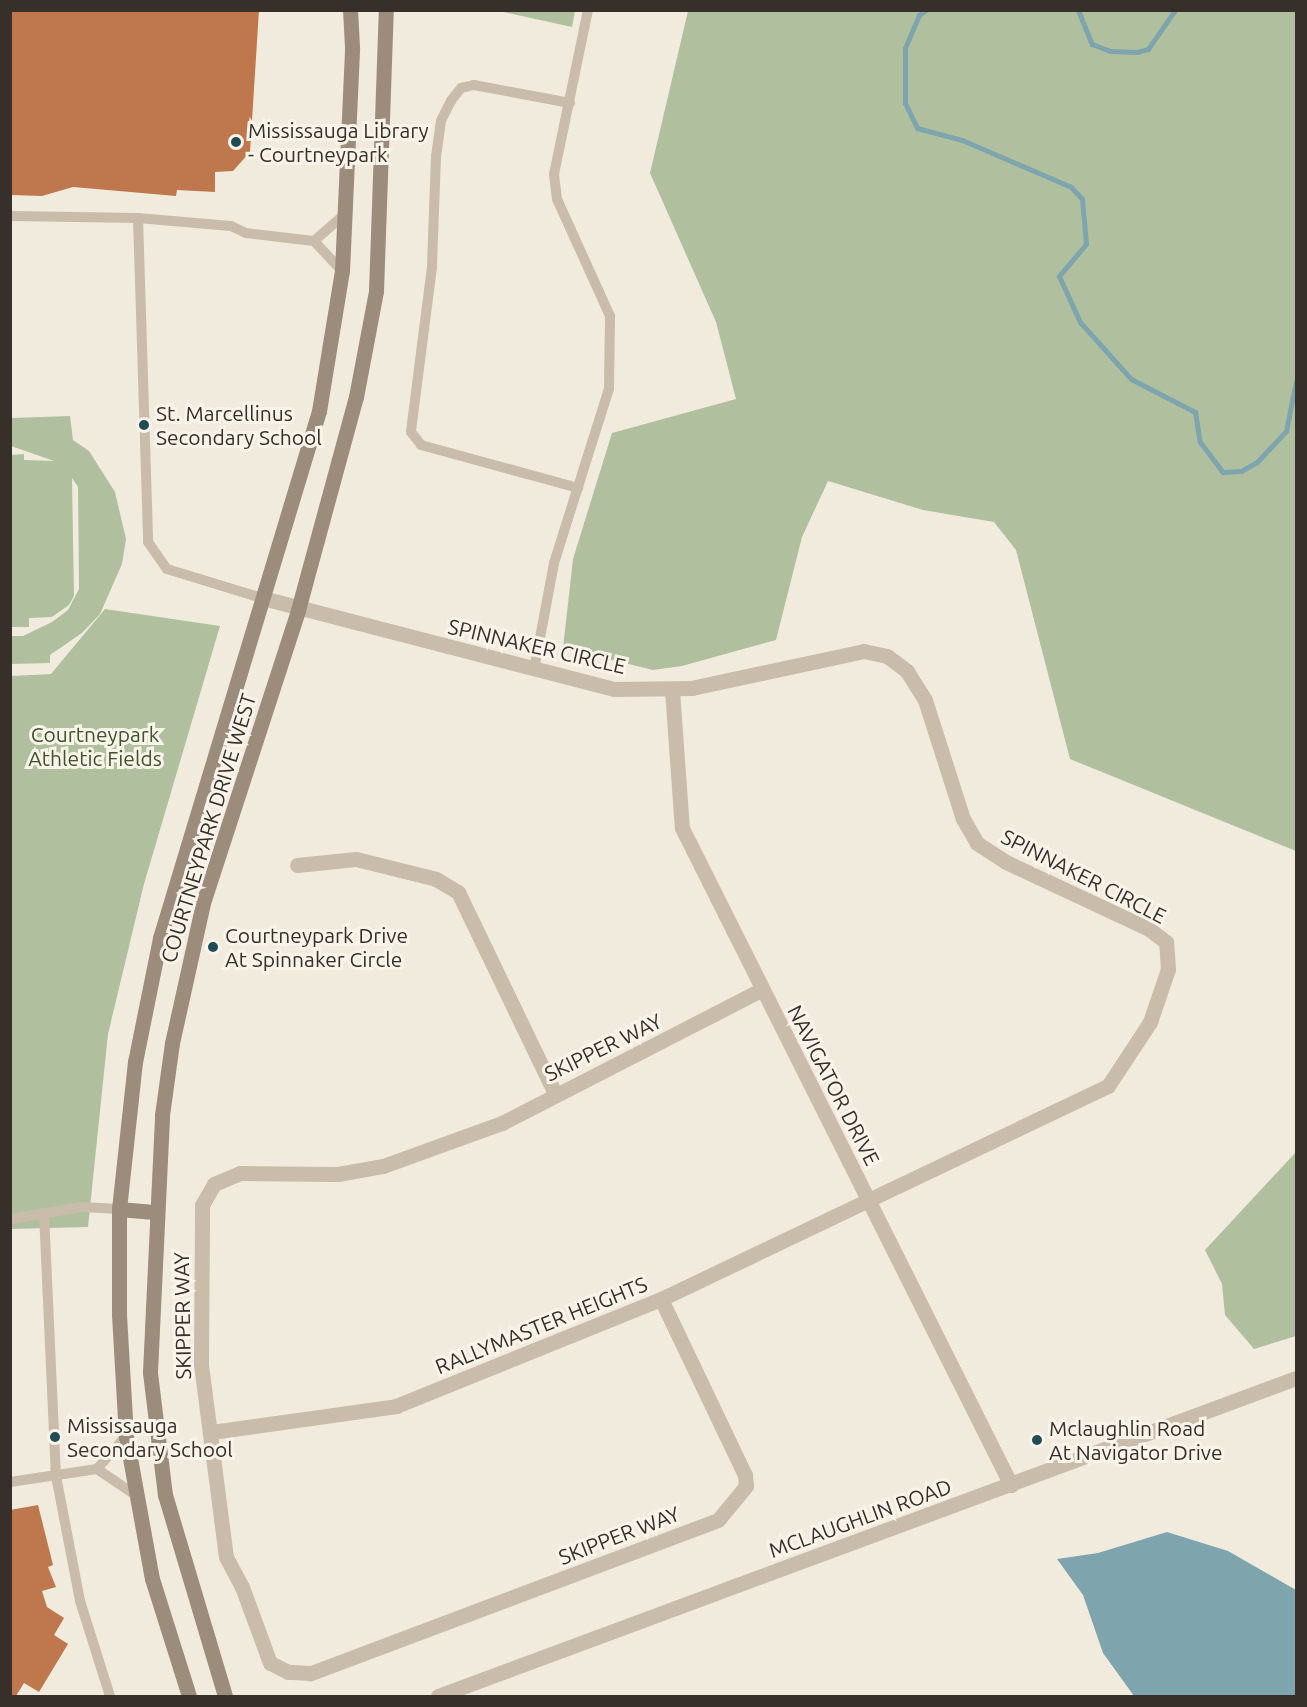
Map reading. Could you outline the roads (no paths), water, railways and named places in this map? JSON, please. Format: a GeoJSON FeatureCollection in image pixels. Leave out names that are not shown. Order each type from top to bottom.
{"type":"FeatureCollection","features":[{"type":"Feature","properties":{"kind":"main road","name":"COURTNEYPARK DRIVE WEST"},"geometry":{"type":"LineString","coordinates":[[189,1696],[152,1579],[126,1436],[119,1314],[120,1209],[135,1062],[160,938],[184,848],[265,599],[319,411],[342,271],[352,47],[350,10]]}},
{"type":"Feature","properties":{"kind":"main road","name":"COURTNEYPARK DRIVE WEST"},"geometry":{"type":"LineString","coordinates":[[225,1696],[165,1495],[150,1372],[154,1212],[162,1115],[190,953],[298,610],[356,397],[376,291],[386,10]]}},
{"type":"Feature","properties":{"kind":"main road"},"geometry":{"type":"LineString","coordinates":[[120,1209],[154,1212]]}},
{"type":"Feature","properties":{"kind":"street","name":"SPINNAKER CIRCLE"},"geometry":{"type":"LineString","coordinates":[[265,599],[298,610],[614,689],[672,690],[864,651],[887,656],[907,671],[925,700],[963,819],[977,843],[1006,862],[1149,929],[1166,942],[1168,969],[1150,1022],[1108,1086],[868,1198]]}},
{"type":"Feature","properties":{"kind":"street","name":"NAVIGATOR DRIVE"},"geometry":{"type":"LineString","coordinates":[[672,690],[682,828],[1011,1485]]}},
{"type":"Feature","properties":{"kind":"street"},"geometry":{"type":"LineString","coordinates":[[297,865],[356,859],[436,879],[458,892],[555,1094]]}},
{"type":"Feature","properties":{"kind":"street","name":"SKIPPER WAY"},"geometry":{"type":"LineString","coordinates":[[661,1299],[745,1475],[746,1486],[718,1520],[310,1673],[288,1672],[270,1663],[242,1587],[226,1557],[201,1353],[202,1205],[214,1184],[240,1173],[338,1174],[383,1166],[502,1123],[762,990]]}},
{"type":"Feature","properties":{"kind":"street","name":"RALLYMASTER HEIGHTS"},"geometry":{"type":"LineString","coordinates":[[212,1432],[396,1406],[661,1299],[868,1198]]}},
{"type":"Feature","properties":{"kind":"street","name":"MCLAUGHLIN ROAD"},"geometry":{"type":"LineString","coordinates":[[438,1696],[1296,1378]]}},
{"type":"Feature","properties":{"kind":"lane"},"geometry":{"type":"LineString","coordinates":[[534,670],[554,563],[609,389],[610,316],[557,199],[554,174],[588,10]]}},
{"type":"Feature","properties":{"kind":"lane"},"geometry":{"type":"LineString","coordinates":[[570,103],[474,85],[461,88],[451,101],[441,121],[436,156],[432,267],[411,432],[421,446],[578,488]]}},
{"type":"Feature","properties":{"kind":"lane"},"geometry":{"type":"LineString","coordinates":[[314,241],[346,214]]}},
{"type":"Feature","properties":{"kind":"lane"},"geometry":{"type":"LineString","coordinates":[[10,216],[138,218],[231,226],[246,232],[314,241],[342,271]]}},
{"type":"Feature","properties":{"kind":"lane"},"geometry":{"type":"LineString","coordinates":[[138,218],[148,542],[167,570],[265,599]]}},
{"type":"Feature","properties":{"kind":"lane"},"geometry":{"type":"LineString","coordinates":[[10,1219],[81,1207],[120,1209]]}},
{"type":"Feature","properties":{"kind":"lane"},"geometry":{"type":"LineString","coordinates":[[44,1213],[56,1476],[80,1601],[110,1696]]}},
{"type":"Feature","properties":{"kind":"lane"},"geometry":{"type":"LineString","coordinates":[[10,1482],[97,1469],[126,1436]]}},
{"type":"Feature","properties":{"kind":"lane"},"geometry":{"type":"LineString","coordinates":[[97,1469],[137,1496]]}},
{"type":"Feature","properties":{"kind":"water"},"geometry":{"type":"Polygon","coordinates":[[[1167,1532],[1228,1551],[1296,1590],[1296,1696],[1134,1696],[1103,1653],[1083,1595],[1057,1559],[1098,1553],[1167,1532]]]}},
{"type":"Feature","properties":{"kind":"waterway"},"geometry":{"type":"LineString","coordinates":[[926,10],[919,15],[905,48],[905,103],[917,128],[962,140],[1071,187],[1082,199],[1086,244],[1059,276],[1080,322],[1131,379],[1195,412],[1200,442],[1223,472],[1241,471],[1257,462],[1286,431],[1296,381]]}},
{"type":"Feature","properties":{"kind":"waterway"},"geometry":{"type":"LineString","coordinates":[[1078,10],[1092,44],[1110,51],[1137,52],[1148,49],[1175,10]]}},
{"type":"Feature","properties":{"kind":"place","name":"Mississauga Library - Courtneypark"},"geometry":{"type":"Point","coordinates":[236,142]}},
{"type":"Feature","properties":{"kind":"place","name":"St. Marcellinus Secondary School"},"geometry":{"type":"Point","coordinates":[144,425]}},
{"type":"Feature","properties":{"kind":"place","name":"Courtneypark Drive At Spinnaker Circle"},"geometry":{"type":"Point","coordinates":[213,947]}},
{"type":"Feature","properties":{"kind":"place","name":"Mississauga Secondary School"},"geometry":{"type":"Point","coordinates":[55,1437]}},
{"type":"Feature","properties":{"kind":"place","name":"Mclaughlin Road At Navigator Drive"},"geometry":{"type":"Point","coordinates":[1037,1440]}},
{"type":"Feature","properties":{"kind":"park label","name":"Courtneypark Athletic Fields"},"geometry":{"type":"Point","coordinates":[95,746]}}]}
